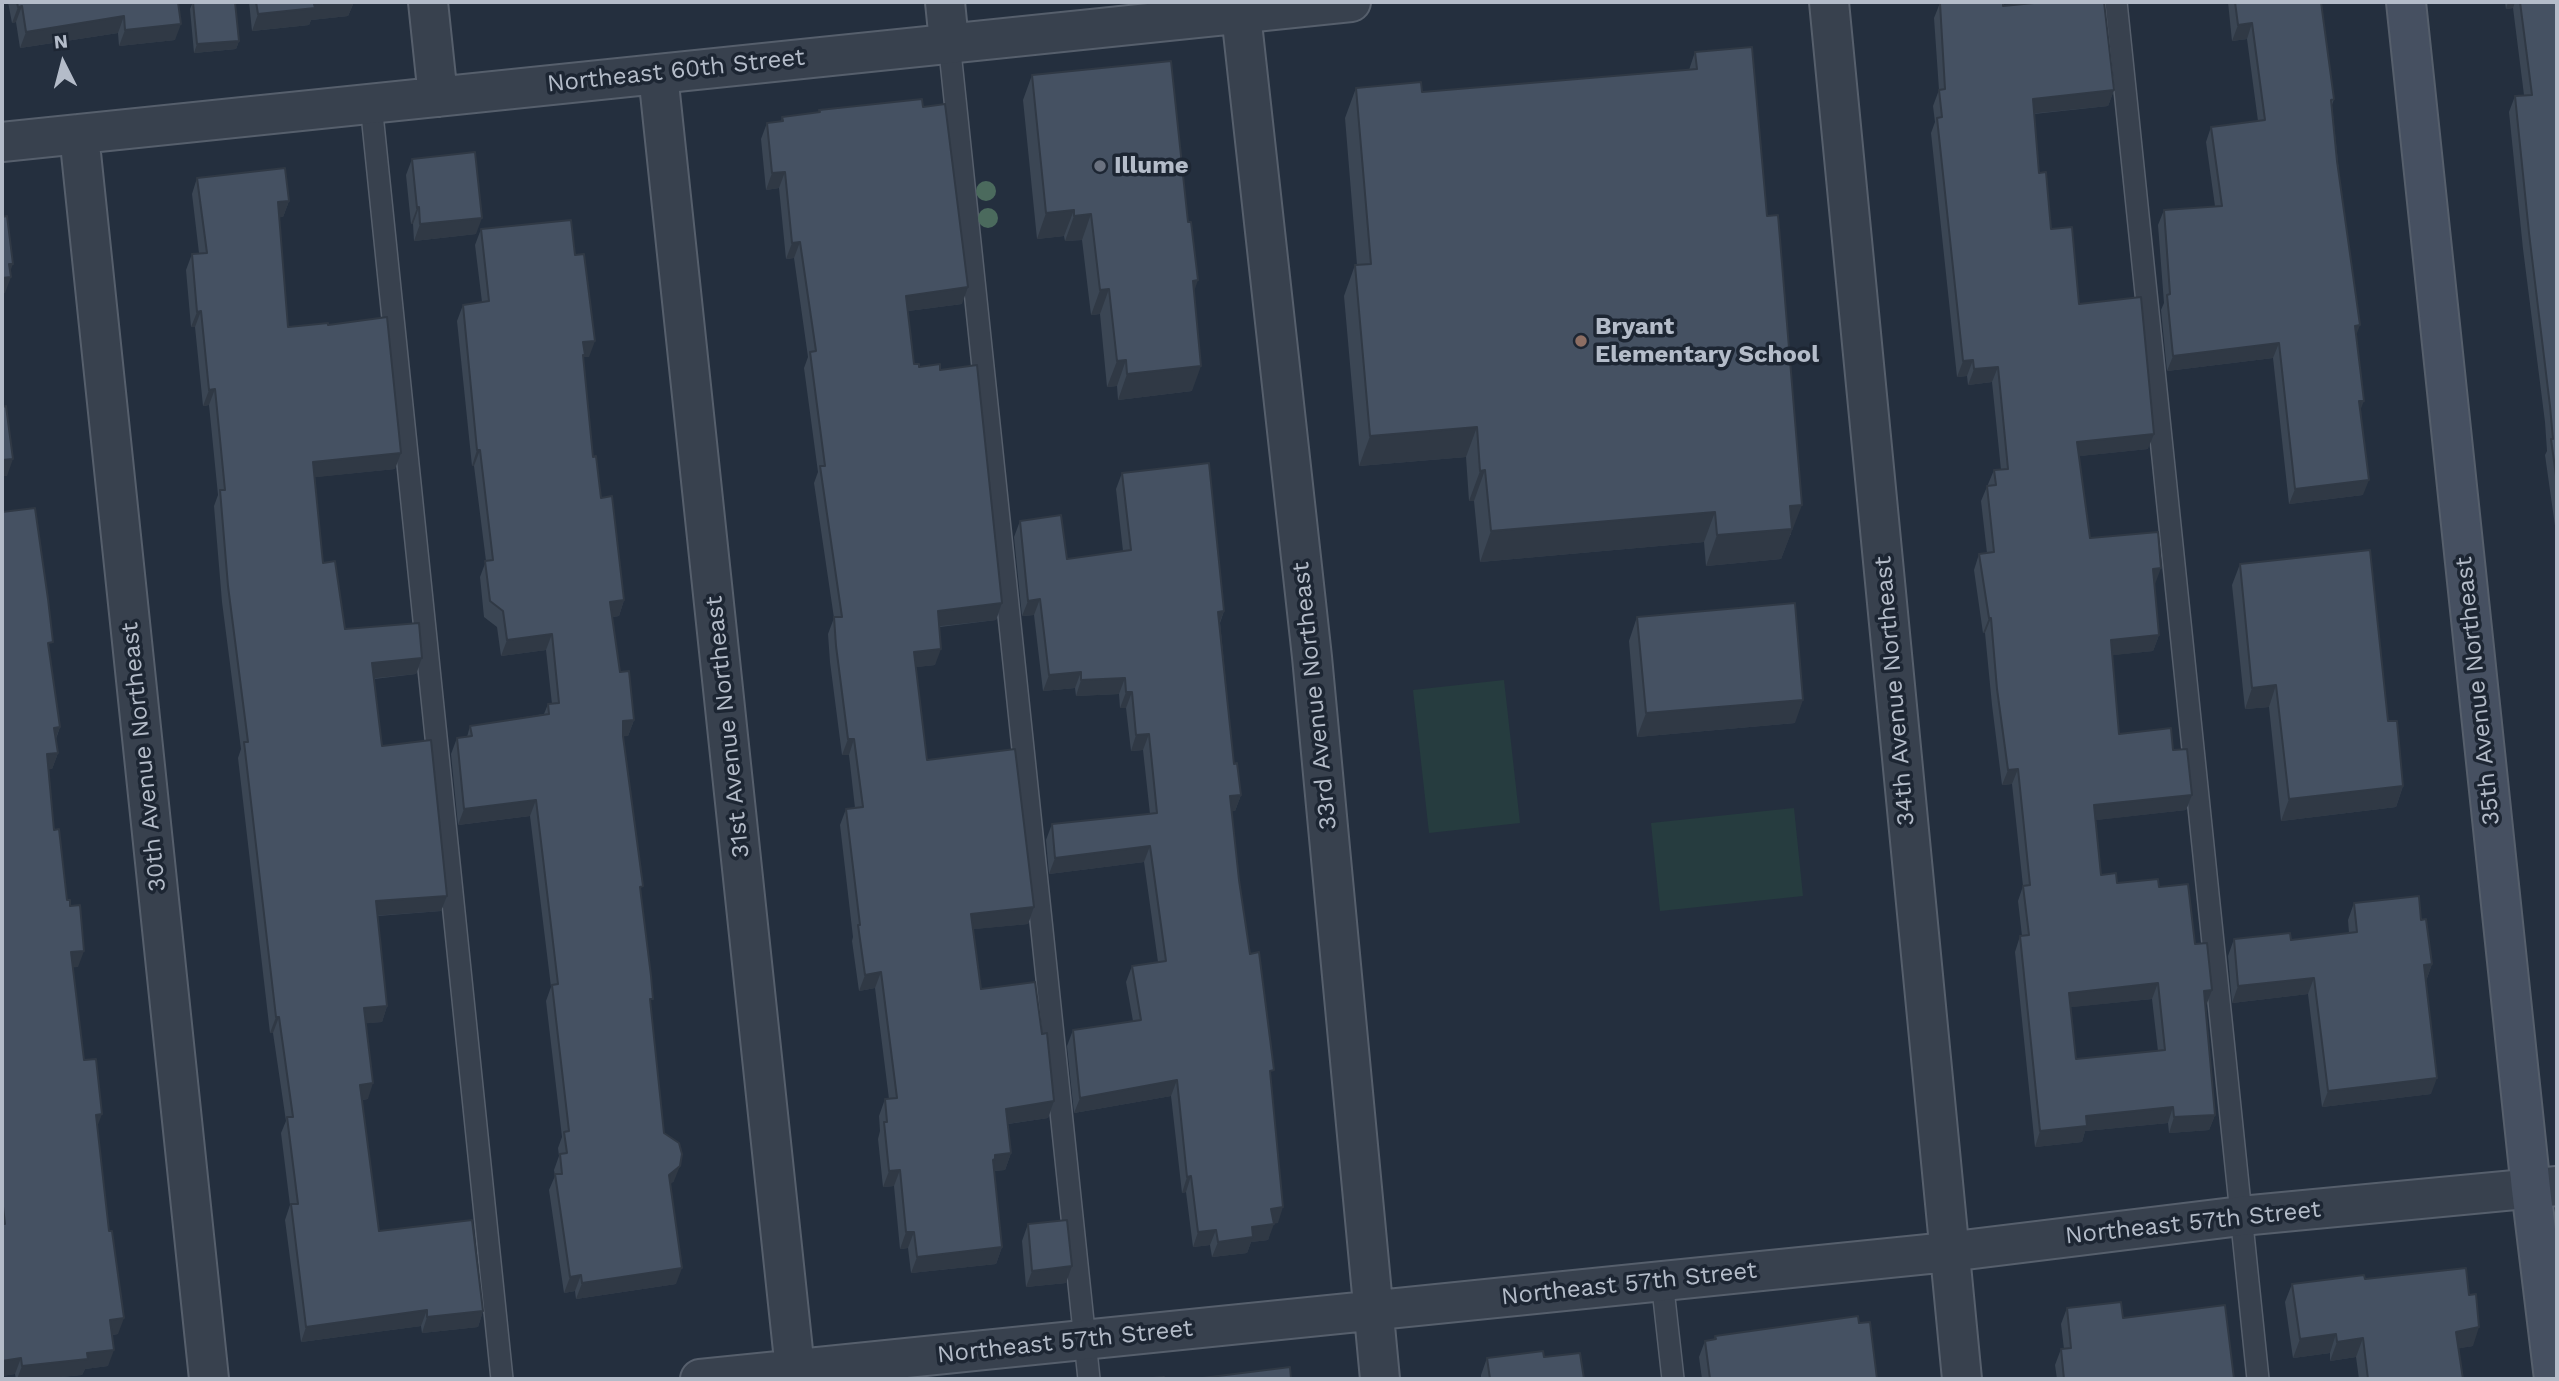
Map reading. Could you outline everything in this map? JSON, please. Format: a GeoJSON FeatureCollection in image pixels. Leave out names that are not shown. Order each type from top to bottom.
{"type":"FeatureCollection","features":[{"type":"Feature","properties":{"kind":"main road","name":"35th Avenue Northeast"},"geometry":{"type":"LineString","coordinates":[[2406,2],[2544,1187],[2554,1379]]}},
{"type":"Feature","properties":{"kind":"street"},"geometry":{"type":"LineString","coordinates":[[428,2],[438,97]]}},
{"type":"Feature","properties":{"kind":"street"},"geometry":{"type":"LineString","coordinates":[[945,2],[949,42]]}},
{"type":"Feature","properties":{"kind":"street","name":"Northeast 60th Street"},"geometry":{"type":"LineString","coordinates":[[2,142],[949,42],[1198,10],[1241,13],[1351,2]]}},
{"type":"Feature","properties":{"kind":"street","name":"34th Avenue Northeast"},"geometry":{"type":"LineString","coordinates":[[1829,2],[1962,1379]]}},
{"type":"Feature","properties":{"kind":"street","name":"33rd Avenue Northeast"},"geometry":{"type":"LineString","coordinates":[[1241,13],[1312,657],[1380,1379]]}},
{"type":"Feature","properties":{"kind":"street","name":"31st Avenue Northeast"},"geometry":{"type":"LineString","coordinates":[[659,74],[796,1374]]}},
{"type":"Feature","properties":{"kind":"street","name":"30th Avenue Northeast"},"geometry":{"type":"LineString","coordinates":[[79,134],[209,1379]]}},
{"type":"Feature","properties":{"kind":"street","name":"Northeast 57th Street"},"geometry":{"type":"LineString","coordinates":[[701,1379],[796,1374],[1085,1340],[1948,1252],[2241,1216],[2544,1187]]}},
{"type":"Feature","properties":{"kind":"lane"},"geometry":{"type":"LineString","coordinates":[[2116,2],[2258,1379]]}},
{"type":"Feature","properties":{"kind":"lane"},"geometry":{"type":"LineString","coordinates":[[949,42],[1089,1379]]}},
{"type":"Feature","properties":{"kind":"lane"},"geometry":{"type":"LineString","coordinates":[[371,104],[502,1379]]}},
{"type":"Feature","properties":{"kind":"lane"},"geometry":{"type":"LineString","coordinates":[[1662,1280],[1673,1379]]}},
{"type":"Feature","properties":{"kind":"green space"},"geometry":{"type":"Polygon","coordinates":[[[1504,680],[1520,823],[1429,833],[1413,690],[1504,680]]]}},
{"type":"Feature","properties":{"kind":"green space"},"geometry":{"type":"Polygon","coordinates":[[[1794,808],[1803,896],[1660,911],[1651,823],[1794,808]]]}},
{"type":"Feature","properties":{"kind":"building"},"geometry":{"type":"Polygon","coordinates":[[[17,2],[178,2],[181,24],[125,30],[124,16],[26,32],[22,6],[18,7],[17,2]]]}},
{"type":"Feature","properties":{"kind":"building"},"geometry":{"type":"Polygon","coordinates":[[[193,2],[235,2],[239,41],[197,44],[193,2]]]}},
{"type":"Feature","properties":{"kind":"building"},"geometry":{"type":"Polygon","coordinates":[[[256,2],[331,2],[314,4],[315,8],[258,14],[256,2]]]}},
{"type":"Feature","properties":{"kind":"building"},"geometry":{"type":"Polygon","coordinates":[[[2003,2],[2003,6],[2044,2],[2104,2],[2114,90],[2033,99],[2039,173],[2046,172],[2051,229],[2072,227],[2079,304],[2141,297],[2154,434],[2077,442],[2090,538],[2158,532],[2161,568],[2153,569],[2159,635],[2111,640],[2119,734],[2171,728],[2173,750],[2187,749],[2192,795],[2094,805],[2101,875],[2116,873],[2117,883],[2158,879],[2159,887],[2188,884],[2195,944],[2207,943],[2212,990],[2204,991],[2215,1115],[2174,1117],[2173,1107],[2086,1116],[2087,1126],[2040,1131],[2020,936],[2029,935],[2023,886],[2030,885],[2018,769],[2008,770],[1991,618],[1979,554],[1994,552],[1987,486],[1996,485],[1994,470],[2008,469],[1998,367],[1974,369],[1973,360],[1963,361],[1937,118],[1942,117],[1939,90],[1945,89],[1940,3],[2003,2]],[[2158,983],[2069,993],[2076,1059],[2165,1050],[2158,983]]]}},
{"type":"Feature","properties":{"kind":"building"},"geometry":{"type":"Polygon","coordinates":[[[2235,2],[2321,2],[2334,99],[2331,100],[2337,161],[2360,325],[2355,326],[2364,401],[2359,401],[2369,480],[2295,489],[2279,343],[2173,356],[2167,295],[2170,294],[2164,210],[2222,206],[2211,127],[2265,120],[2252,23],[2238,25],[2235,2]]]}},
{"type":"Feature","properties":{"kind":"building"},"geometry":{"type":"Polygon","coordinates":[[[2520,2],[2557,2],[2557,483],[2515,96],[2532,95],[2520,2]]]}},
{"type":"Feature","properties":{"kind":"building"},"geometry":{"type":"Polygon","coordinates":[[[1752,47],[1767,216],[1778,215],[1802,505],[1790,506],[1792,529],[1717,535],[1715,512],[1491,531],[1485,470],[1480,471],[1477,427],[1370,436],[1355,265],[1371,264],[1356,88],[1421,82],[1422,92],[1697,69],[1695,52],[1752,47]]]}},
{"type":"Feature","properties":{"kind":"building"},"geometry":{"type":"Polygon","coordinates":[[[1171,61],[1188,222],[1191,222],[1198,280],[1193,281],[1201,366],[1127,374],[1126,360],[1117,361],[1109,289],[1100,290],[1091,214],[1074,216],[1074,210],[1046,213],[1032,75],[1171,61]]]}},
{"type":"Feature","properties":{"kind":"building"},"geometry":{"type":"Polygon","coordinates":[[[922,99],[923,107],[945,104],[968,287],[906,296],[914,364],[919,364],[919,367],[940,364],[940,370],[977,365],[1002,603],[938,611],[941,649],[914,652],[927,760],[1015,749],[1034,907],[971,914],[981,989],[1035,982],[1042,1034],[1047,1033],[1054,1101],[1006,1109],[1011,1153],[995,1155],[993,1160],[1002,1247],[917,1257],[914,1232],[906,1232],[900,1170],[889,1171],[884,1122],[887,1122],[885,1099],[897,1098],[881,972],[865,975],[858,925],[846,809],[863,807],[854,739],[848,739],[836,646],[834,617],[842,617],[820,466],[825,466],[810,352],[816,351],[800,242],[792,243],[785,172],[772,173],[767,123],[783,121],[782,117],[820,112],[819,110],[922,99]]]}},
{"type":"Feature","properties":{"kind":"building"},"geometry":{"type":"Polygon","coordinates":[[[475,152],[482,218],[420,224],[412,159],[475,152]]]}},
{"type":"Feature","properties":{"kind":"building"},"geometry":{"type":"Polygon","coordinates":[[[285,168],[289,201],[278,202],[288,327],[387,317],[401,453],[313,462],[323,563],[335,561],[345,629],[419,623],[422,658],[372,663],[382,746],[431,740],[447,896],[376,901],[387,1006],[364,1008],[373,1083],[360,1085],[379,1231],[472,1220],[483,1311],[427,1317],[427,1310],[306,1327],[291,1204],[298,1204],[287,1117],[293,1117],[279,1017],[276,1017],[244,742],[248,742],[228,586],[220,490],[225,490],[215,389],[209,390],[201,311],[197,312],[192,254],[207,253],[197,178],[285,168]]]}},
{"type":"Feature","properties":{"kind":"building"},"geometry":{"type":"Polygon","coordinates":[[[7,216],[13,264],[9,264],[11,277],[2,278],[2,217],[7,216]]]}},
{"type":"Feature","properties":{"kind":"building"},"geometry":{"type":"Polygon","coordinates":[[[571,220],[575,255],[584,254],[595,341],[583,342],[593,457],[596,456],[601,498],[612,496],[624,600],[610,602],[620,672],[629,671],[634,720],[623,721],[623,736],[643,886],[640,887],[651,976],[653,999],[650,999],[664,1133],[679,1143],[682,1154],[680,1166],[669,1175],[682,1268],[582,1283],[581,1275],[570,1277],[555,1174],[562,1174],[560,1154],[567,1153],[564,1132],[569,1131],[552,985],[558,984],[536,800],[464,809],[457,738],[472,736],[470,726],[549,714],[548,704],[559,703],[552,634],[507,640],[503,611],[490,601],[485,561],[493,560],[480,450],[477,450],[463,305],[489,301],[481,229],[571,220]]]}},
{"type":"Feature","properties":{"kind":"building"},"geometry":{"type":"Polygon","coordinates":[[[6,406],[13,459],[2,460],[2,407],[6,406]]]}},
{"type":"Feature","properties":{"kind":"building"},"geometry":{"type":"Polygon","coordinates":[[[1209,463],[1224,611],[1218,612],[1234,764],[1237,763],[1241,795],[1230,796],[1250,954],[1259,952],[1274,1070],[1270,1071],[1283,1207],[1271,1209],[1274,1224],[1252,1227],[1253,1237],[1218,1242],[1216,1230],[1198,1232],[1191,1176],[1187,1177],[1177,1080],[1080,1098],[1073,1030],[1141,1020],[1132,966],[1166,961],[1150,846],[1055,858],[1052,824],[1157,813],[1149,734],[1136,735],[1132,692],[1126,692],[1125,678],[1081,680],[1081,672],[1049,675],[1040,599],[1028,601],[1020,521],[1061,515],[1067,559],[1131,550],[1122,473],[1209,463]]]}},
{"type":"Feature","properties":{"kind":"building"},"geometry":{"type":"Polygon","coordinates":[[[35,508],[53,642],[48,643],[60,727],[54,728],[58,753],[47,754],[54,830],[59,829],[67,900],[70,900],[70,906],[80,905],[84,951],[71,952],[84,1060],[96,1059],[102,1114],[96,1115],[109,1231],[112,1231],[124,1318],[110,1320],[114,1350],[87,1353],[88,1359],[22,1366],[21,1358],[2,1361],[2,1224],[5,1224],[2,1198],[2,512],[35,508]]]}},
{"type":"Feature","properties":{"kind":"building"},"geometry":{"type":"Polygon","coordinates":[[[2370,550],[2388,721],[2397,721],[2403,786],[2289,799],[2276,685],[2252,688],[2240,564],[2370,550]]]}},
{"type":"Feature","properties":{"kind":"building"},"geometry":{"type":"Polygon","coordinates":[[[1795,603],[1803,700],[1646,713],[1637,617],[1795,603]]]}},
{"type":"Feature","properties":{"kind":"building"},"geometry":{"type":"Polygon","coordinates":[[[2419,896],[2421,920],[2426,919],[2432,964],[2424,965],[2437,1078],[2328,1091],[2314,978],[2238,986],[2234,939],[2290,933],[2291,940],[2357,932],[2354,903],[2419,896]]]}},
{"type":"Feature","properties":{"kind":"building"},"geometry":{"type":"Polygon","coordinates":[[[1067,1220],[1072,1266],[1032,1271],[1028,1224],[1067,1220]]]}},
{"type":"Feature","properties":{"kind":"building"},"geometry":{"type":"Polygon","coordinates":[[[2466,1268],[2469,1295],[2476,1294],[2479,1327],[2456,1332],[2463,1379],[2368,1379],[2363,1338],[2337,1342],[2336,1334],[2300,1339],[2292,1284],[2364,1275],[2365,1279],[2466,1268]]]}},
{"type":"Feature","properties":{"kind":"building"},"geometry":{"type":"Polygon","coordinates":[[[2121,1302],[2123,1318],[2225,1305],[2234,1379],[2064,1379],[2061,1349],[2071,1348],[2067,1308],[2121,1302]]]}},
{"type":"Feature","properties":{"kind":"building"},"geometry":{"type":"Polygon","coordinates":[[[1858,1316],[1859,1323],[1870,1322],[1877,1379],[1710,1379],[1705,1341],[1716,1339],[1715,1336],[1858,1316]]]}},
{"type":"Feature","properties":{"kind":"building"},"geometry":{"type":"Polygon","coordinates":[[[1543,1351],[1544,1357],[1580,1353],[1584,1379],[1490,1379],[1487,1358],[1543,1351]]]}},
{"type":"Feature","properties":{"kind":"building"},"geometry":{"type":"Polygon","coordinates":[[[1290,1367],[1291,1379],[1194,1379],[1290,1367]]]}},
{"type":"Feature","properties":{"kind":"place","name":"Illume"},"geometry":{"type":"Point","coordinates":[1100,166]}},
{"type":"Feature","properties":{"kind":"place","name":"Bryant Elementary School"},"geometry":{"type":"Point","coordinates":[1581,341]}}]}
